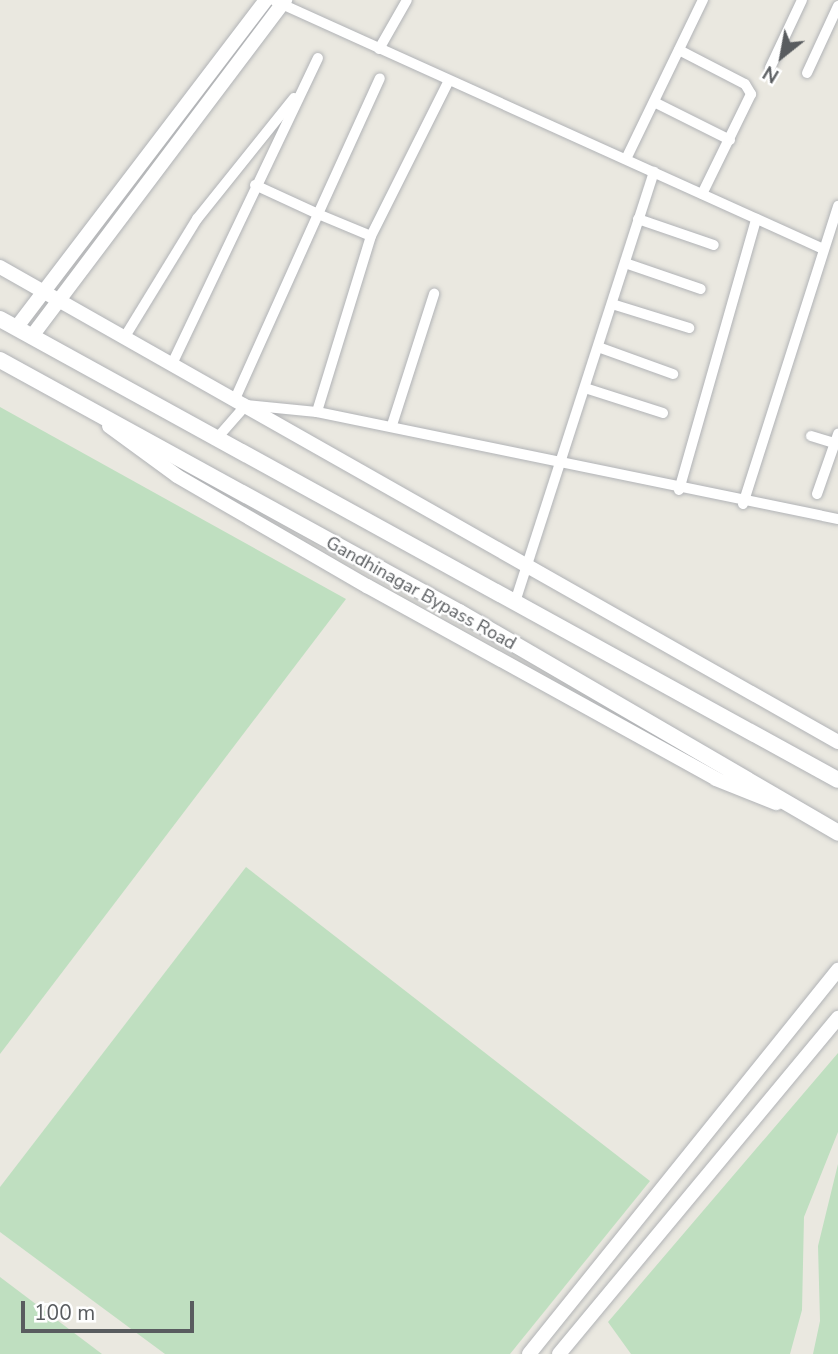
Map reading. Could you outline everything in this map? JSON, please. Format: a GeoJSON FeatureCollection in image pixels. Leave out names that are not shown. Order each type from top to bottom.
{"type":"FeatureCollection","features":[{"type":"Feature","properties":{"kind":"main road"},"geometry":{"type":"LineString","coordinates":[[0,319],[516,599],[838,780]]}},
{"type":"Feature","properties":{"kind":"main road","name":"Gandhinagar Bypass Road"},"geometry":{"type":"LineString","coordinates":[[0,360],[838,833]]}},
{"type":"Feature","properties":{"kind":"street"},"geometry":{"type":"LineString","coordinates":[[16,328],[41,290],[267,0]]}},
{"type":"Feature","properties":{"kind":"street"},"geometry":{"type":"LineString","coordinates":[[379,49],[407,0]]}},
{"type":"Feature","properties":{"kind":"street"},"geometry":{"type":"LineString","coordinates":[[626,159],[703,0]]}},
{"type":"Feature","properties":{"kind":"street"},"geometry":{"type":"LineString","coordinates":[[770,68],[802,0]]}},
{"type":"Feature","properties":{"kind":"street"},"geometry":{"type":"LineString","coordinates":[[32,336],[55,300],[280,2],[821,248]]}},
{"type":"Feature","properties":{"kind":"street"},"geometry":{"type":"LineString","coordinates":[[807,72],[838,6]]}},
{"type":"Feature","properties":{"kind":"street"},"geometry":{"type":"LineString","coordinates":[[679,50],[750,88],[730,140],[702,194]]}},
{"type":"Feature","properties":{"kind":"street"},"geometry":{"type":"LineString","coordinates":[[172,363],[318,58]]}},
{"type":"Feature","properties":{"kind":"street"},"geometry":{"type":"LineString","coordinates":[[218,437],[240,402],[318,214],[380,78]]}},
{"type":"Feature","properties":{"kind":"street"},"geometry":{"type":"LineString","coordinates":[[317,412],[371,236],[449,80]]}},
{"type":"Feature","properties":{"kind":"street"},"geometry":{"type":"LineString","coordinates":[[124,338],[184,237],[262,132],[298,95]]}},
{"type":"Feature","properties":{"kind":"street"},"geometry":{"type":"LineString","coordinates":[[654,102],[730,140]]}},
{"type":"Feature","properties":{"kind":"street"},"geometry":{"type":"LineString","coordinates":[[516,599],[654,172]]}},
{"type":"Feature","properties":{"kind":"street"},"geometry":{"type":"LineString","coordinates":[[255,185],[371,236]]}},
{"type":"Feature","properties":{"kind":"street"},"geometry":{"type":"LineString","coordinates":[[744,504],[821,248],[838,206]]}},
{"type":"Feature","properties":{"kind":"street"},"geometry":{"type":"LineString","coordinates":[[638,219],[714,245]]}},
{"type":"Feature","properties":{"kind":"street"},"geometry":{"type":"LineString","coordinates":[[679,490],[756,219]]}},
{"type":"Feature","properties":{"kind":"street"},"geometry":{"type":"LineString","coordinates":[[625,262],[701,289]]}},
{"type":"Feature","properties":{"kind":"street"},"geometry":{"type":"LineString","coordinates":[[0,267],[838,743]]}},
{"type":"Feature","properties":{"kind":"street"},"geometry":{"type":"LineString","coordinates":[[391,425],[434,294]]}},
{"type":"Feature","properties":{"kind":"street"},"geometry":{"type":"LineString","coordinates":[[612,304],[689,328]]}},
{"type":"Feature","properties":{"kind":"street"},"geometry":{"type":"LineString","coordinates":[[598,347],[673,374]]}},
{"type":"Feature","properties":{"kind":"street"},"geometry":{"type":"LineString","coordinates":[[585,388],[663,413]]}},
{"type":"Feature","properties":{"kind":"street"},"geometry":{"type":"LineString","coordinates":[[240,402],[391,425],[562,459],[744,504],[838,519]]}},
{"type":"Feature","properties":{"kind":"street"},"geometry":{"type":"LineString","coordinates":[[811,436],[837,440],[817,494]]}},
{"type":"Feature","properties":{"kind":"street"},"geometry":{"type":"LineString","coordinates":[[529,1354],[838,970]]}},
{"type":"Feature","properties":{"kind":"street"},"geometry":{"type":"LineString","coordinates":[[559,1354],[838,1018]]}},
{"type":"Feature","properties":{"kind":"street"},"geometry":{"type":"LineString","coordinates":[[550,1329],[569,1342]]}},
{"type":"Feature","properties":{"kind":"green space"},"geometry":{"type":"Polygon","coordinates":[[[0,407],[346,599],[0,1054],[0,407]]]}},
{"type":"Feature","properties":{"kind":"green space"},"geometry":{"type":"Polygon","coordinates":[[[246,867],[650,1181],[510,1354],[165,1354],[0,1232],[0,1187],[246,867]]]}},
{"type":"Feature","properties":{"kind":"green space"},"geometry":{"type":"Polygon","coordinates":[[[838,1053],[838,1132],[804,1217],[802,1310],[790,1354],[631,1354],[608,1322],[838,1053]]]}},
{"type":"Feature","properties":{"kind":"green space"},"geometry":{"type":"Polygon","coordinates":[[[838,1164],[838,1354],[813,1354],[820,1321],[818,1246],[838,1164]]]}},
{"type":"Feature","properties":{"kind":"green space"},"geometry":{"type":"Polygon","coordinates":[[[0,1277],[102,1354],[0,1354],[0,1277]]]}}]}
